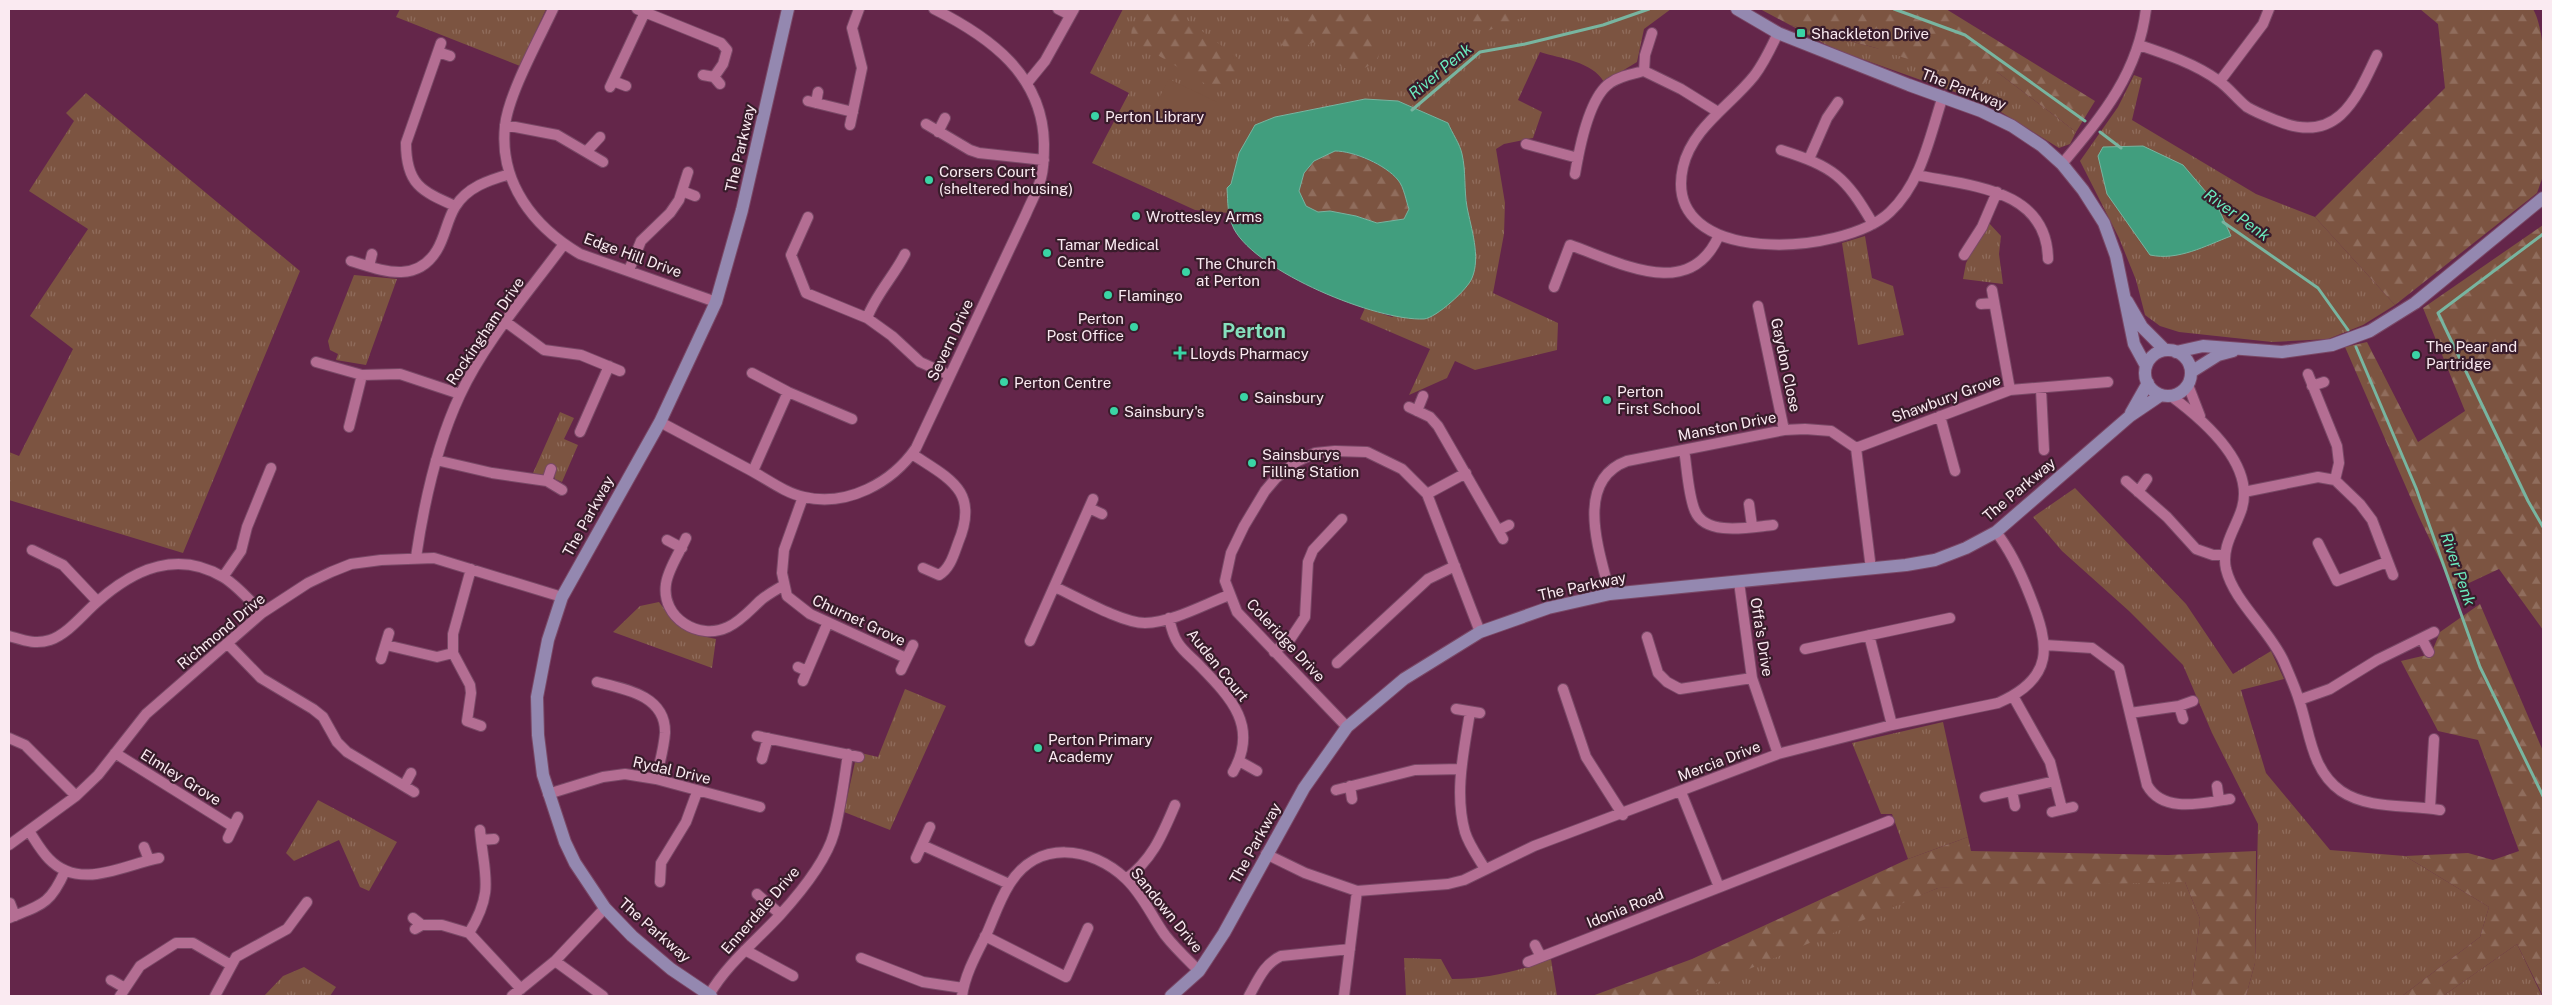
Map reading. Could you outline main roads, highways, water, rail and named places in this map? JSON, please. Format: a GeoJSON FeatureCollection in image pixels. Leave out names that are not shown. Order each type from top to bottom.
{"type":"FeatureCollection","features":[{"type":"Feature","properties":{"kind":"waterway","name":"River Penk"},"geometry":{"type":"LineString","coordinates":[[1412,110],[1480,52],[1525,44],[1603,25],[1649,9]]}},
{"type":"Feature","properties":{"kind":"waterway","name":"River Penk"},"geometry":{"type":"LineString","coordinates":[[1894,9],[1965,35],[2085,121]]}},
{"type":"Feature","properties":{"kind":"waterway","name":"River Penk"},"geometry":{"type":"LineString","coordinates":[[2100,132],[2121,148]]}},
{"type":"Feature","properties":{"kind":"waterway","name":"River Penk"},"geometry":{"type":"LineString","coordinates":[[2223,222],[2318,288],[2348,330]]}},
{"type":"Feature","properties":{"kind":"waterway"},"geometry":{"type":"LineString","coordinates":[[2543,234],[2438,313],[2528,501],[2543,527]]}},
{"type":"Feature","properties":{"kind":"waterway","name":"River Penk"},"geometry":{"type":"LineString","coordinates":[[2356,347],[2416,488],[2480,667],[2543,796]]}},
{"type":"Feature","properties":{"kind":"place","name":"Shackleton Drive"},"geometry":{"type":"Point","coordinates":[1801,33]}},
{"type":"Feature","properties":{"kind":"place","name":"Perton Library"},"geometry":{"type":"Point","coordinates":[1095,116]}},
{"type":"Feature","properties":{"kind":"place","name":"Corsers Court (sheltered housing)"},"geometry":{"type":"Point","coordinates":[929,180]}},
{"type":"Feature","properties":{"kind":"place","name":"Wrottesley Arms"},"geometry":{"type":"Point","coordinates":[1136,216]}},
{"type":"Feature","properties":{"kind":"place","name":"Tamar Medical Centre"},"geometry":{"type":"Point","coordinates":[1047,253]}},
{"type":"Feature","properties":{"kind":"place","name":"The Church at Perton"},"geometry":{"type":"Point","coordinates":[1186,272]}},
{"type":"Feature","properties":{"kind":"place","name":"Flamingo"},"geometry":{"type":"Point","coordinates":[1108,295]}},
{"type":"Feature","properties":{"kind":"place","name":"Perton Post Office"},"geometry":{"type":"Point","coordinates":[1134,327]}},
{"type":"Feature","properties":{"kind":"place","name":"Lloyds Pharmacy"},"geometry":{"type":"Point","coordinates":[1180,353]}},
{"type":"Feature","properties":{"kind":"place","name":"The Pear and Partridge"},"geometry":{"type":"Point","coordinates":[2416,355]}},
{"type":"Feature","properties":{"kind":"place","name":"Perton Centre"},"geometry":{"type":"Point","coordinates":[1004,382]}},
{"type":"Feature","properties":{"kind":"place","name":"Sainsbury"},"geometry":{"type":"Point","coordinates":[1244,397]}},
{"type":"Feature","properties":{"kind":"place","name":"Perton First School"},"geometry":{"type":"Point","coordinates":[1607,400]}},
{"type":"Feature","properties":{"kind":"place","name":"Sainsbury's"},"geometry":{"type":"Point","coordinates":[1114,411]}},
{"type":"Feature","properties":{"kind":"place","name":"Sainsburys Filling Station"},"geometry":{"type":"Point","coordinates":[1252,463]}},
{"type":"Feature","properties":{"kind":"place","name":"Perton Primary Academy"},"geometry":{"type":"Point","coordinates":[1038,748]}},
{"type":"Feature","properties":{"kind":"district","name":"Perton"},"geometry":{"type":"Point","coordinates":[1254,331]}}]}
